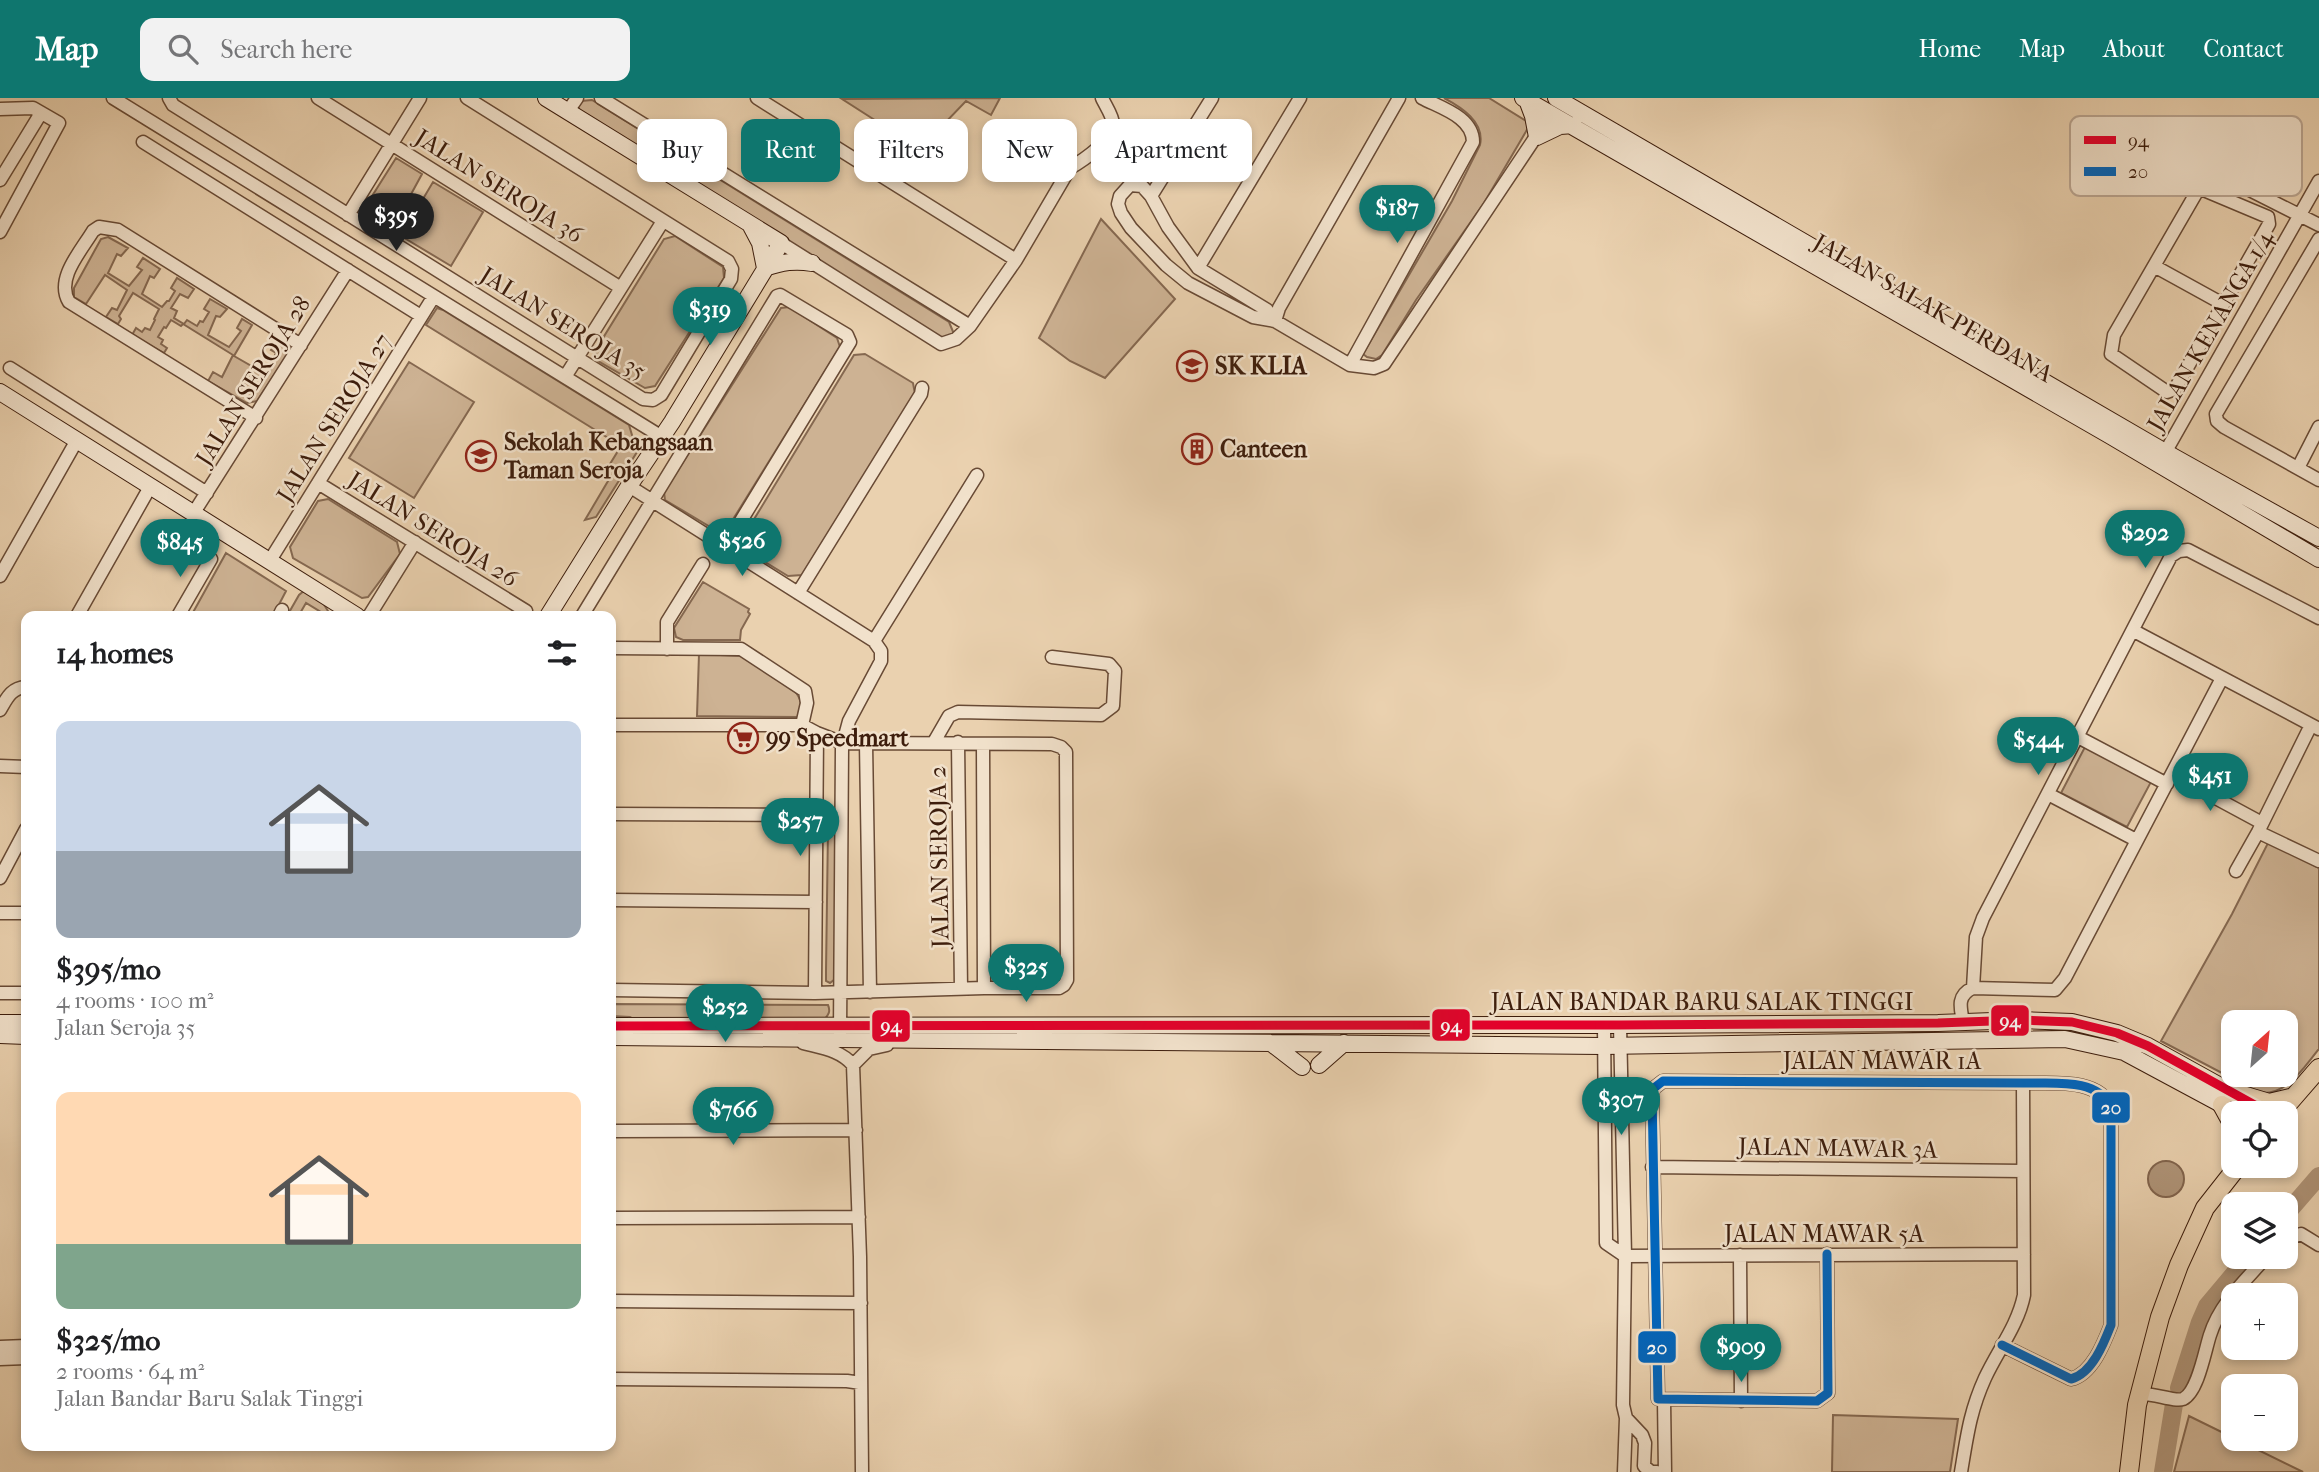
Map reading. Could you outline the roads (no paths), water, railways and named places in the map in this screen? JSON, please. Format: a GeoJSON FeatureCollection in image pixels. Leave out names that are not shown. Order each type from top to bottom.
{"type":"FeatureCollection","features":[{"type":"Feature","properties":{"kind":"main road"},"geometry":{"type":"LineString","coordinates":[[546,98],[572,105],[781,243],[551,611]]}},
{"type":"Feature","properties":{"kind":"main road"},"geometry":{"type":"LineString","coordinates":[[1525,99],[1533,116],[1537,137],[1560,126],[1574,125]]}},
{"type":"Feature","properties":{"kind":"main road","name":"JALAN SALAK PERDANA"},"geometry":{"type":"LineString","coordinates":[[1525,99],[1555,104],[2162,458],[2319,559]]}},
{"type":"Feature","properties":{"kind":"main road","name":"JALAN SALAK PERDANA"},"geometry":{"type":"LineString","coordinates":[[1555,104],[1574,125],[1825,263]]}},
{"type":"Feature","properties":{"kind":"main road"},"geometry":{"type":"LineString","coordinates":[[750,224],[760,243],[765,268]]}},
{"type":"Feature","properties":{"kind":"main road"},"geometry":{"type":"LineString","coordinates":[[765,268],[783,262],[812,263]]}},
{"type":"Feature","properties":{"kind":"main road"},"geometry":{"type":"LineString","coordinates":[[0,393],[269,562],[336,610]]}},
{"type":"Feature","properties":{"kind":"main road","name":"JALAN SALAK PERDANA"},"geometry":{"type":"LineString","coordinates":[[2162,458],[2319,538]]}},
{"type":"Feature","properties":{"kind":"main road","name":"JALAN BANDAR BARU SALAK TINGGI"},"geometry":{"type":"LineString","coordinates":[[616,1026],[840,1032],[2072,1022],[2117,1033],[2178,1062],[2227,1101]]}},
{"type":"Feature","properties":{"kind":"main road"},"geometry":{"type":"LineString","coordinates":[[0,1023],[21,1023]]}},
{"type":"Feature","properties":{"kind":"main road","name":"JALAN BANDAR BARU SALAK TINGGI"},"geometry":{"type":"LineString","coordinates":[[616,1037],[782,1038],[840,1032],[924,1040],[1603,1046],[2065,1039],[2124,1052],[2225,1101]]}},
{"type":"Feature","properties":{"kind":"main road"},"geometry":{"type":"LineString","coordinates":[[0,1035],[21,1036]]}},
{"type":"Feature","properties":{"kind":"main road"},"geometry":{"type":"LineString","coordinates":[[1270,1042],[1311,1066],[1344,1043]]}},
{"type":"Feature","properties":{"kind":"main road"},"geometry":{"type":"LineString","coordinates":[[2290,1101],[2319,1068]]}},
{"type":"Feature","properties":{"kind":"main road"},"geometry":{"type":"LineString","coordinates":[[2274,1101],[2294,1097]]}},
{"type":"Feature","properties":{"kind":"main road"},"geometry":{"type":"LineString","coordinates":[[2179,1265],[2186,1223],[2221,1173]]}},
{"type":"Feature","properties":{"kind":"main road"},"geometry":{"type":"LineString","coordinates":[[2129,1472],[2137,1405],[2160,1317],[2179,1265],[2205,1208],[2229,1178]]}},
{"type":"Feature","properties":{"kind":"street"},"geometry":{"type":"LineString","coordinates":[[113,98],[662,437]]}},
{"type":"Feature","properties":{"kind":"street","name":"JALAN SEROJA 35"},"geometry":{"type":"LineString","coordinates":[[169,98],[173,105],[577,358],[643,399],[653,400],[661,396],[731,279],[732,269],[728,261],[663,221]]}},
{"type":"Feature","properties":{"kind":"street","name":"JALAN SEROJA 36"},"geometry":{"type":"LineString","coordinates":[[317,98],[621,288]]}},
{"type":"Feature","properties":{"kind":"street"},"geometry":{"type":"LineString","coordinates":[[348,215],[420,98]]}},
{"type":"Feature","properties":{"kind":"street"},"geometry":{"type":"LineString","coordinates":[[467,98],[663,221],[565,377]]}},
{"type":"Feature","properties":{"kind":"street"},"geometry":{"type":"LineString","coordinates":[[601,98],[970,326]]}},
{"type":"Feature","properties":{"kind":"street"},"geometry":{"type":"LineString","coordinates":[[757,98],[775,103],[1016,260]]}},
{"type":"Feature","properties":{"kind":"street"},"geometry":{"type":"LineString","coordinates":[[1077,164],[1087,159],[1111,133],[1113,123],[1102,98]]}},
{"type":"Feature","properties":{"kind":"street"},"geometry":{"type":"LineString","coordinates":[[1151,196],[1212,98]]}},
{"type":"Feature","properties":{"kind":"street"},"geometry":{"type":"LineString","coordinates":[[1198,268],[1300,98]]}},
{"type":"Feature","properties":{"kind":"street"},"geometry":{"type":"LineString","coordinates":[[1275,321],[1279,309],[1399,98]]}},
{"type":"Feature","properties":{"kind":"street"},"geometry":{"type":"LineString","coordinates":[[1350,365],[1473,142],[1470,126],[1422,98]]}},
{"type":"Feature","properties":{"kind":"street"},"geometry":{"type":"LineString","coordinates":[[1275,321],[1267,310],[1198,268],[1142,186],[1130,185],[1120,196],[1118,204],[1131,228],[1166,265],[1188,282],[1253,317],[1275,321],[1350,365],[1374,368],[1384,364],[1537,137],[1555,104]]}},
{"type":"Feature","properties":{"kind":"street"},"geometry":{"type":"LineString","coordinates":[[0,109],[33,108],[60,123],[6,207],[0,232]]}},
{"type":"Feature","properties":{"kind":"street"},"geometry":{"type":"LineString","coordinates":[[0,180],[41,113]]}},
{"type":"Feature","properties":{"kind":"street"},"geometry":{"type":"LineString","coordinates":[[143,142],[421,316]]}},
{"type":"Feature","properties":{"kind":"street","name":"JALAN KENANGA 1/4"},"geometry":{"type":"LineString","coordinates":[[2162,458],[2319,181]]}},
{"type":"Feature","properties":{"kind":"street"},"geometry":{"type":"LineString","coordinates":[[781,243],[941,344],[956,339],[970,326],[1016,260],[1062,182]]}},
{"type":"Feature","properties":{"kind":"street"},"geometry":{"type":"LineString","coordinates":[[2194,196],[2114,335],[2111,354],[2166,392],[2175,389],[2269,224],[2268,217],[2218,196]]}},
{"type":"Feature","properties":{"kind":"street"},"geometry":{"type":"LineString","coordinates":[[2262,196],[2319,225]]}},
{"type":"Feature","properties":{"kind":"street"},"geometry":{"type":"LineString","coordinates":[[256,418],[69,302],[65,296],[64,280],[93,231],[99,228],[118,230],[301,345]]}},
{"type":"Feature","properties":{"kind":"street"},"geometry":{"type":"LineString","coordinates":[[2319,239],[2216,414],[2217,421],[2224,428],[2319,481]]}},
{"type":"Feature","properties":{"kind":"street"},"geometry":{"type":"LineString","coordinates":[[2154,266],[2223,304]]}},
{"type":"Feature","properties":{"kind":"street","name":"JALAN SEROJA 28"},"geometry":{"type":"LineString","coordinates":[[193,514],[348,270]]}},
{"type":"Feature","properties":{"kind":"street","name":"JALAN SEROJA 27"},"geometry":{"type":"LineString","coordinates":[[269,562],[434,296]]}},
{"type":"Feature","properties":{"kind":"street"},"geometry":{"type":"LineString","coordinates":[[585,611],[777,296],[784,296],[847,335],[850,342],[725,547]]}},
{"type":"Feature","properties":{"kind":"street"},"geometry":{"type":"LineString","coordinates":[[10,368],[207,493]]}},
{"type":"Feature","properties":{"kind":"street"},"geometry":{"type":"LineString","coordinates":[[798,593],[921,394],[922,388]]}},
{"type":"Feature","properties":{"kind":"street"},"geometry":{"type":"LineString","coordinates":[[2298,468],[2319,427]]}},
{"type":"Feature","properties":{"kind":"street"},"geometry":{"type":"LineString","coordinates":[[0,576],[77,440]]}},
{"type":"Feature","properties":{"kind":"street"},"geometry":{"type":"LineString","coordinates":[[874,641],[977,475]]}},
{"type":"Feature","properties":{"kind":"street","name":"JALAN SEROJA 26"},"geometry":{"type":"LineString","coordinates":[[318,483],[526,611]]}},
{"type":"Feature","properties":{"kind":"street"},"geometry":{"type":"LineString","coordinates":[[629,486],[874,641],[881,651],[881,661],[849,721],[843,743],[840,1032]]}},
{"type":"Feature","properties":{"kind":"street"},"geometry":{"type":"LineString","coordinates":[[80,611],[150,487]]}},
{"type":"Feature","properties":{"kind":"street"},"geometry":{"type":"LineString","coordinates":[[372,611],[415,542]]}},
{"type":"Feature","properties":{"kind":"street"},"geometry":{"type":"LineString","coordinates":[[1973,988],[1976,937],[1999,886],[2172,556],[2179,551],[2188,550],[2319,618]]}},
{"type":"Feature","properties":{"kind":"street"},"geometry":{"type":"LineString","coordinates":[[181,611],[211,559]]}},
{"type":"Feature","properties":{"kind":"street"},"geometry":{"type":"LineString","coordinates":[[667,649],[667,622],[703,564]]}},
{"type":"Feature","properties":{"kind":"street"},"geometry":{"type":"LineString","coordinates":[[2134,631],[2315,727],[2236,871]]}},
{"type":"Feature","properties":{"kind":"street"},"geometry":{"type":"LineString","coordinates":[[616,648],[741,649],[805,691],[807,703],[802,725]]}},
{"type":"Feature","properties":{"kind":"street"},"geometry":{"type":"LineString","coordinates":[[934,742],[949,716],[958,712],[1101,715],[1113,706],[1115,671],[1109,664],[1052,657]]}},
{"type":"Feature","properties":{"kind":"street"},"geometry":{"type":"LineString","coordinates":[[1963,1021],[1960,1002],[1962,996],[1973,988],[2036,991],[2055,989],[2065,978],[2222,678]]}},
{"type":"Feature","properties":{"kind":"street"},"geometry":{"type":"LineString","coordinates":[[2,704],[9,693],[21,688]]}},
{"type":"Feature","properties":{"kind":"street"},"geometry":{"type":"LineString","coordinates":[[616,725],[802,725],[843,743]]}},
{"type":"Feature","properties":{"kind":"street"},"geometry":{"type":"LineString","coordinates":[[815,993],[817,733]]}},
{"type":"Feature","properties":{"kind":"street"},"geometry":{"type":"LineString","coordinates":[[2078,737],[2170,780],[2319,861]]}},
{"type":"Feature","properties":{"kind":"street","name":"JALAN SEROJA 2"},"geometry":{"type":"LineString","coordinates":[[958,742],[961,989]]}},
{"type":"Feature","properties":{"kind":"street","name":"JALAN SEROJA 2"},"geometry":{"type":"LineString","coordinates":[[843,743],[1052,744],[1062,747],[1066,752],[1067,980],[1059,988],[984,988]]}},
{"type":"Feature","properties":{"kind":"street"},"geometry":{"type":"LineString","coordinates":[[866,743],[870,992]]}},
{"type":"Feature","properties":{"kind":"street"},"geometry":{"type":"LineString","coordinates":[[616,990],[840,993],[984,988],[984,744]]}},
{"type":"Feature","properties":{"kind":"street"},"geometry":{"type":"LineString","coordinates":[[0,766],[21,767]]}},
{"type":"Feature","properties":{"kind":"street"},"geometry":{"type":"LineString","coordinates":[[2048,794],[2136,840]]}},
{"type":"Feature","properties":{"kind":"street"},"geometry":{"type":"LineString","coordinates":[[616,814],[817,815]]}},
{"type":"Feature","properties":{"kind":"street"},"geometry":{"type":"LineString","coordinates":[[0,878],[21,838]]}},
{"type":"Feature","properties":{"kind":"street"},"geometry":{"type":"LineString","coordinates":[[616,900],[816,902]]}},
{"type":"Feature","properties":{"kind":"street"},"geometry":{"type":"LineString","coordinates":[[0,913],[21,913]]}},
{"type":"Feature","properties":{"kind":"street"},"geometry":{"type":"LineString","coordinates":[[0,993],[21,993]]}},
{"type":"Feature","properties":{"kind":"street"},"geometry":{"type":"LineString","coordinates":[[1612,1025],[1621,1046],[1625,1256],[1624,1472]]}},
{"type":"Feature","properties":{"kind":"street"},"geometry":{"type":"LineString","coordinates":[[1612,1025],[1603,1046],[1606,1243],[1625,1256]]}},
{"type":"Feature","properties":{"kind":"street"},"geometry":{"type":"LineString","coordinates":[[782,1038],[835,1051],[853,1065],[861,1303],[862,1472]]}},
{"type":"Feature","properties":{"kind":"street"},"geometry":{"type":"LineString","coordinates":[[853,1065],[873,1047],[924,1040]]}},
{"type":"Feature","properties":{"kind":"street","name":"JALAN MAWAR 1A"},"geometry":{"type":"LineString","coordinates":[[1652,1167],[1651,1094],[1663,1081],[2067,1084],[2101,1092],[2111,1107],[2111,1325],[2084,1373],[2071,1379],[2002,1345]]}},
{"type":"Feature","properties":{"kind":"street"},"geometry":{"type":"LineString","coordinates":[[1961,1472],[1971,1410],[2023,1303],[2023,1083]]}},
{"type":"Feature","properties":{"kind":"street"},"geometry":{"type":"LineString","coordinates":[[616,1131],[856,1130]]}},
{"type":"Feature","properties":{"kind":"street"},"geometry":{"type":"LineString","coordinates":[[1652,1167],[1653,1256],[1665,1472]]}},
{"type":"Feature","properties":{"kind":"street","name":"JALAN MAWAR 3A"},"geometry":{"type":"LineString","coordinates":[[1652,1167],[2024,1171]]}},
{"type":"Feature","properties":{"kind":"street"},"geometry":{"type":"LineString","coordinates":[[616,1218],[859,1217]]}},
{"type":"Feature","properties":{"kind":"street"},"geometry":{"type":"LineString","coordinates":[[2298,1235],[2301,1234],[2319,1245]]}},
{"type":"Feature","properties":{"kind":"street"},"geometry":{"type":"LineString","coordinates":[[1661,1399],[1817,1401],[1828,1393],[1827,1254]]}},
{"type":"Feature","properties":{"kind":"street"},"geometry":{"type":"LineString","coordinates":[[1740,1255],[1741,1401]]}},
{"type":"Feature","properties":{"kind":"street","name":"JALAN MAWAR 5A"},"geometry":{"type":"LineString","coordinates":[[1625,1256],[2024,1255]]}},
{"type":"Feature","properties":{"kind":"street"},"geometry":{"type":"LineString","coordinates":[[2141,1394],[2153,1393],[2183,1399],[2190,1393],[2219,1315],[2225,1304],[2256,1269]]}},
{"type":"Feature","properties":{"kind":"street"},"geometry":{"type":"LineString","coordinates":[[616,1301],[861,1303]]}},
{"type":"Feature","properties":{"kind":"street"},"geometry":{"type":"LineString","coordinates":[[0,1347],[21,1346]]}},
{"type":"Feature","properties":{"kind":"street"},"geometry":{"type":"LineString","coordinates":[[0,1359],[21,1359]]}},
{"type":"Feature","properties":{"kind":"street"},"geometry":{"type":"LineString","coordinates":[[616,1379],[861,1382]]}},
{"type":"Feature","properties":{"kind":"street"},"geometry":{"type":"LineString","coordinates":[[1626,1418],[1645,1443],[1644,1466],[1651,1472],[1657,1472]]}},
{"type":"Feature","properties":{"kind":"waterway"},"geometry":{"type":"LineString","coordinates":[[2298,1200],[2319,1176]]}},
{"type":"Feature","properties":{"kind":"waterway"},"geometry":{"type":"LineString","coordinates":[[2179,1388],[2207,1306],[2238,1269]]}},
{"type":"Feature","properties":{"kind":"waterway"},"geometry":{"type":"LineString","coordinates":[[2163,1472],[2174,1404]]}},
{"type":"Feature","properties":{"kind":"place","name":"SK KLIA"},"geometry":{"type":"Point","coordinates":[1192,366]}},
{"type":"Feature","properties":{"kind":"place","name":"Canteen"},"geometry":{"type":"Point","coordinates":[1197,449]}},
{"type":"Feature","properties":{"kind":"place","name":"Sekolah Kebangsaan Taman Seroja"},"geometry":{"type":"Point","coordinates":[481,456]}},
{"type":"Feature","properties":{"kind":"place","name":"99 Speedmart"},"geometry":{"type":"Point","coordinates":[743,738]}}]}
